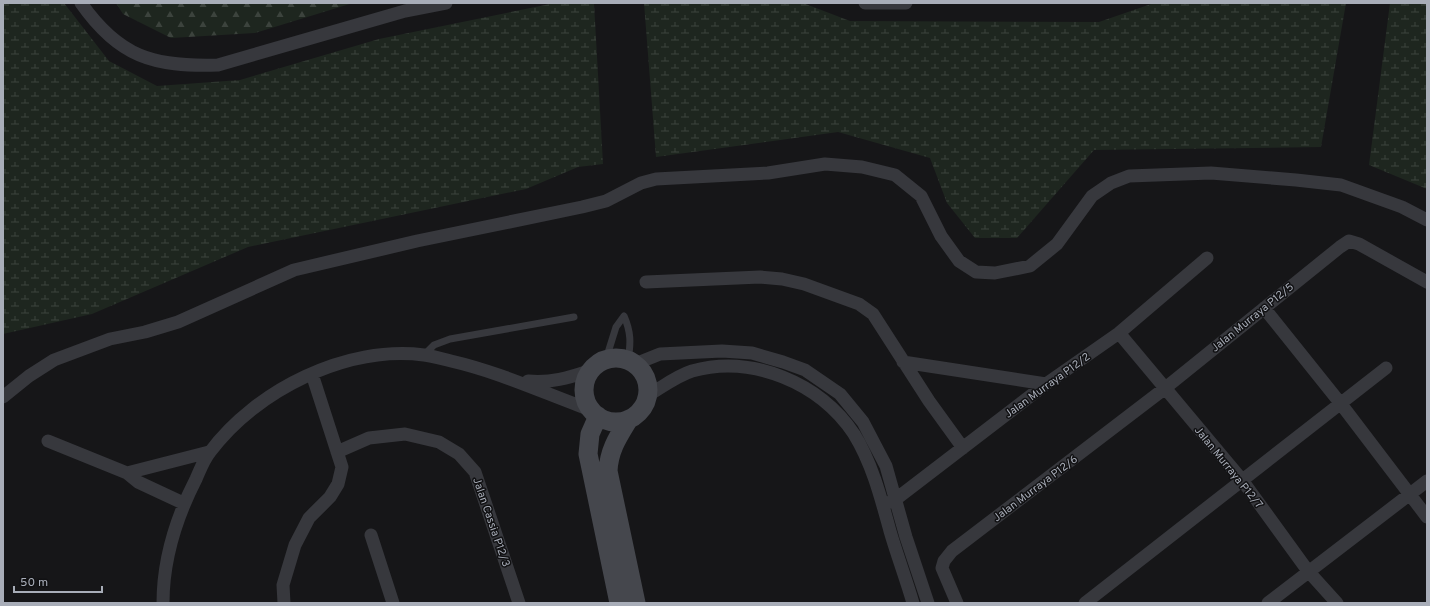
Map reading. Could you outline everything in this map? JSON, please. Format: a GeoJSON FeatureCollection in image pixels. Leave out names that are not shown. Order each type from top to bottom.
{"type":"FeatureCollection","features":[{"type":"Feature","properties":{"kind":"street"},"geometry":{"type":"LineString","coordinates":[[82,3],[96,23],[115,42],[138,54],[162,63],[188,66],[218,65],[405,11],[446,3]]}},
{"type":"Feature","properties":{"kind":"street"},"geometry":{"type":"LineString","coordinates":[[865,3],[906,3]]}},
{"type":"Feature","properties":{"kind":"street"},"geometry":{"type":"LineString","coordinates":[[3,397],[29,376],[54,360],[110,339],[145,332],[178,322],[294,270],[417,241],[606,201],[641,184],[656,179],[768,174],[825,164],[862,167],[895,175],[921,196],[941,236],[959,261],[976,272],[995,273],[1030,266],[1057,244],[1092,196],[1110,183],[1129,176],[1210,173],[1341,185],[1402,207],[1427,220]]}},
{"type":"Feature","properties":{"kind":"street","name":"Jalan Murraya P12/5"},"geometry":{"type":"LineString","coordinates":[[1164,389],[1340,246],[1349,241],[1359,244],[1427,282]]}},
{"type":"Feature","properties":{"kind":"street","name":"Jalan Murraya P12/2"},"geometry":{"type":"LineString","coordinates":[[882,504],[896,499],[1046,384],[1119,332],[1207,258]]}},
{"type":"Feature","properties":{"kind":"street"},"geometry":{"type":"LineString","coordinates":[[646,282],[760,277],[782,279],[804,284],[858,304],[873,314],[903,362],[963,448]]}},
{"type":"Feature","properties":{"kind":"street"},"geometry":{"type":"LineString","coordinates":[[1264,308],[1341,404],[1427,517]]}},
{"type":"Feature","properties":{"kind":"street","name":"Jalan Murraya P12/7"},"geometry":{"type":"LineString","coordinates":[[1119,332],[1164,389],[1242,480],[1308,571],[1337,603]]}},
{"type":"Feature","properties":{"kind":"street"},"geometry":{"type":"LineString","coordinates":[[619,603],[588,454],[594,413],[586,403],[584,387],[590,371],[597,364],[606,359],[617,358],[631,362],[660,354],[722,351],[752,353],[805,370],[840,394],[863,422],[886,466],[928,603]]}},
{"type":"Feature","properties":{"kind":"street"},"geometry":{"type":"LineString","coordinates":[[164,603],[166,564],[171,542],[184,503],[209,452],[242,417],[280,389],[328,366],[380,354],[424,355],[471,366],[516,380],[614,422],[629,418],[641,410],[647,396],[646,379],[631,362]]}},
{"type":"Feature","properties":{"kind":"street"},"geometry":{"type":"LineString","coordinates":[[903,362],[1046,384]]}},
{"type":"Feature","properties":{"kind":"street"},"geometry":{"type":"LineString","coordinates":[[647,396],[690,372],[714,366],[751,368],[773,373],[795,382],[828,405],[854,434],[872,472],[913,603]]}},
{"type":"Feature","properties":{"kind":"street"},"geometry":{"type":"LineString","coordinates":[[1085,603],[1386,368]]}},
{"type":"Feature","properties":{"kind":"street"},"geometry":{"type":"LineString","coordinates":[[516,380],[544,382],[561,381],[590,371]]}},
{"type":"Feature","properties":{"kind":"street"},"geometry":{"type":"LineString","coordinates":[[284,603],[283,585],[295,545],[309,518],[330,497],[338,484],[342,468],[312,374]]}},
{"type":"Feature","properties":{"kind":"street","name":"Jalan Murraya P12/6"},"geometry":{"type":"LineString","coordinates":[[957,603],[942,568],[944,562],[952,551],[1164,389]]}},
{"type":"Feature","properties":{"kind":"street"},"geometry":{"type":"LineString","coordinates":[[629,418],[613,445],[609,457],[608,471],[636,603]]}},
{"type":"Feature","properties":{"kind":"street","name":"Jalan Cassia P12/3"},"geometry":{"type":"LineString","coordinates":[[337,452],[369,438],[405,434],[439,442],[459,454],[475,472],[519,603]]}},
{"type":"Feature","properties":{"kind":"street"},"geometry":{"type":"LineString","coordinates":[[48,441],[127,473],[138,482],[184,503]]}},
{"type":"Feature","properties":{"kind":"street"},"geometry":{"type":"LineString","coordinates":[[127,473],[145,467],[209,452]]}},
{"type":"Feature","properties":{"kind":"street"},"geometry":{"type":"LineString","coordinates":[[1268,603],[1427,481]]}},
{"type":"Feature","properties":{"kind":"street"},"geometry":{"type":"LineString","coordinates":[[371,535],[393,603]]}},
{"type":"Feature","properties":{"kind":"lane"},"geometry":{"type":"LineString","coordinates":[[606,359],[616,327],[624,316],[629,328],[631,362]]}},
{"type":"Feature","properties":{"kind":"lane"},"geometry":{"type":"LineString","coordinates":[[424,355],[434,345],[450,339],[574,317]]}},
{"type":"Feature","properties":{"kind":"green space"},"geometry":{"type":"Polygon","coordinates":[[[3,3],[64,3],[109,61],[157,86],[240,80],[379,39],[555,3],[594,3],[603,164],[578,167],[526,189],[248,247],[92,314],[3,334],[3,3]]]}},
{"type":"Feature","properties":{"kind":"green space"},"geometry":{"type":"Polygon","coordinates":[[[116,3],[353,3],[255,33],[171,38],[123,14],[116,3]]]}},
{"type":"Feature","properties":{"kind":"green space"},"geometry":{"type":"Polygon","coordinates":[[[644,3],[803,3],[850,21],[1099,22],[1154,3],[1346,3],[1321,147],[1094,150],[1017,238],[975,238],[947,203],[930,158],[838,132],[656,157],[644,3]]]}},
{"type":"Feature","properties":{"kind":"green space"},"geometry":{"type":"Polygon","coordinates":[[[1390,3],[1427,3],[1427,189],[1369,165],[1390,3]]]}}]}
